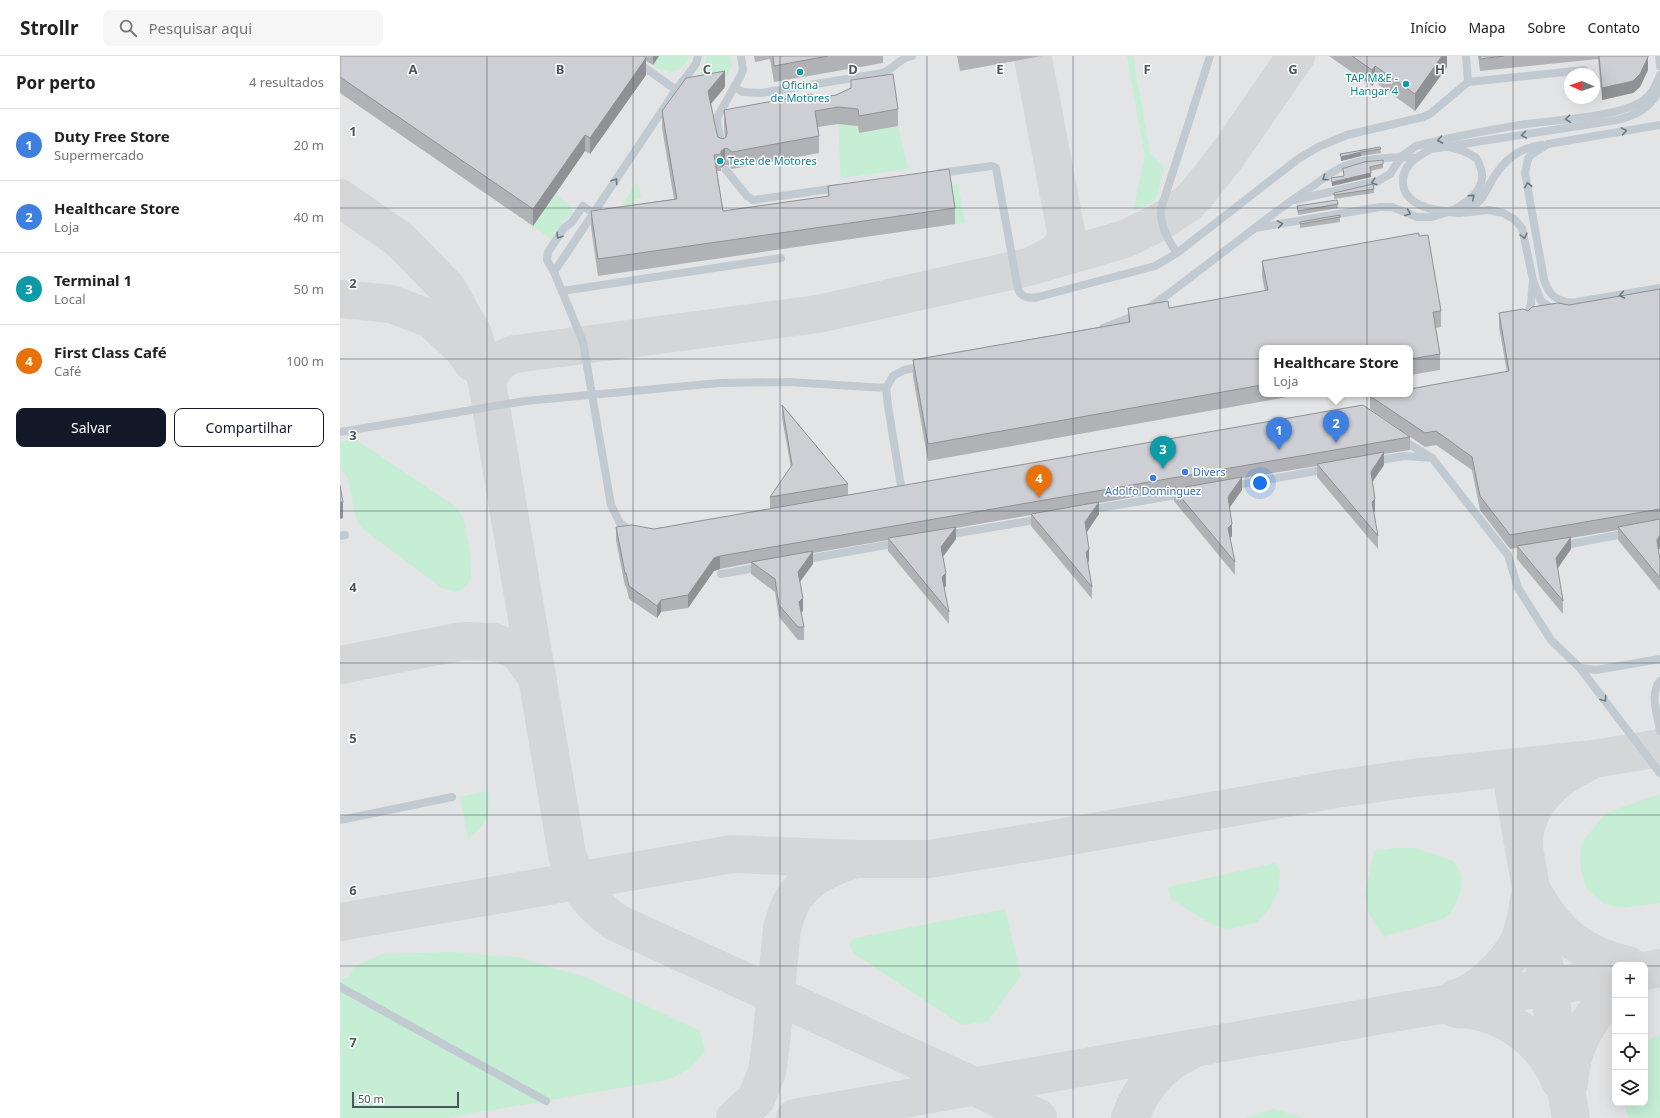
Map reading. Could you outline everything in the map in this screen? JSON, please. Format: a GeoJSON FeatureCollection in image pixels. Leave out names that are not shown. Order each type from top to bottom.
{"type":"FeatureCollection","features":[{"type":"Feature","properties":{"kind":"lane"},"geometry":{"type":"LineString","coordinates":[[554,272],[676,90],[696,64],[698,56]]}},
{"type":"Feature","properties":{"kind":"lane"},"geometry":{"type":"LineString","coordinates":[[722,150],[717,121],[718,116],[743,70],[741,56]]}},
{"type":"Feature","properties":{"kind":"lane"},"geometry":{"type":"LineString","coordinates":[[734,87],[743,92],[761,93],[883,73],[891,70],[900,60],[912,56]]}},
{"type":"Feature","properties":{"kind":"lane"},"geometry":{"type":"LineString","coordinates":[[1177,253],[1170,244],[1165,231],[1161,209],[1210,56]]}},
{"type":"Feature","properties":{"kind":"lane"},"geometry":{"type":"LineString","coordinates":[[1466,56],[1468,82]]}},
{"type":"Feature","properties":{"kind":"lane"},"geometry":{"type":"LineString","coordinates":[[1659,56],[1660,66]]}},
{"type":"Feature","properties":{"kind":"lane"},"geometry":{"type":"LineString","coordinates":[[632,58],[676,90]]}},
{"type":"Feature","properties":{"kind":"lane"},"geometry":{"type":"LineString","coordinates":[[933,174],[992,166],[996,168],[1018,289],[1023,296],[1038,297],[1155,266],[1177,253],[1298,159],[1318,147],[1347,134],[1423,117],[1430,114],[1468,82],[1564,72]]}},
{"type":"Feature","properties":{"kind":"lane"},"geometry":{"type":"LineString","coordinates":[[1288,202],[1378,182],[1390,174],[1402,156],[1416,146],[1524,125],[1592,116],[1630,108],[1644,100],[1651,93],[1660,75]]}},
{"type":"Feature","properties":{"kind":"lane"},"geometry":{"type":"LineString","coordinates":[[1561,312],[1554,310],[1541,301],[1533,280],[1522,228],[1514,219],[1503,213],[1489,210],[1459,213],[1424,207],[1408,197],[1403,188],[1402,179],[1405,169],[1415,158],[1431,149],[1617,120],[1631,116],[1643,111],[1657,96],[1660,88]]}},
{"type":"Feature","properties":{"kind":"lane"},"geometry":{"type":"LineString","coordinates":[[1647,127],[1660,120]]}},
{"type":"Feature","properties":{"kind":"lane"},"geometry":{"type":"LineString","coordinates":[[1459,213],[1473,208],[1481,201],[1497,171],[1512,155],[1528,147],[1660,125]]}},
{"type":"Feature","properties":{"kind":"lane"},"geometry":{"type":"LineString","coordinates":[[1548,144],[1531,155],[1528,159],[1526,173],[1544,280],[1550,294],[1560,301],[1571,303],[1660,288]]}},
{"type":"Feature","properties":{"kind":"lane"},"geometry":{"type":"LineString","coordinates":[[1255,228],[1380,207],[1392,207],[1417,217],[1432,217],[1448,212],[1470,200],[1478,192],[1482,181],[1482,169],[1477,159],[1464,150],[1448,147]]}},
{"type":"Feature","properties":{"kind":"lane"},"geometry":{"type":"LineString","coordinates":[[1092,330],[1108,326],[1139,314],[1172,292],[1288,202],[1331,173],[1348,165],[1386,158],[1402,156],[1415,158]]}},
{"type":"Feature","properties":{"kind":"lane"},"geometry":{"type":"LineString","coordinates":[[726,170],[746,196],[753,200],[847,187]]}},
{"type":"Feature","properties":{"kind":"lane"},"geometry":{"type":"LineString","coordinates":[[593,213],[583,206],[572,222],[564,228],[548,252],[547,260],[562,290],[583,342],[611,505],[620,523],[640,534]]}},
{"type":"Feature","properties":{"kind":"lane"},"geometry":{"type":"LineString","coordinates":[[562,290],[781,258]]}},
{"type":"Feature","properties":{"kind":"lane"},"geometry":{"type":"LineString","coordinates":[[1526,319],[1531,303],[1533,280]]}},
{"type":"Feature","properties":{"kind":"lane"},"geometry":{"type":"LineString","coordinates":[[903,492],[886,388],[893,376],[904,370],[932,364]]}},
{"type":"Feature","properties":{"kind":"lane"},"geometry":{"type":"LineString","coordinates":[[340,432],[525,401],[719,383],[789,382],[886,388]]}},
{"type":"Feature","properties":{"kind":"lane"},"geometry":{"type":"LineString","coordinates":[[1396,435],[1432,458],[1512,554],[1518,588],[1551,640],[1580,668],[1660,773]]}},
{"type":"Feature","properties":{"kind":"lane"},"geometry":{"type":"LineString","coordinates":[[1365,463],[1404,456],[1432,458]]}},
{"type":"Feature","properties":{"kind":"lane"},"geometry":{"type":"LineString","coordinates":[[1223,487],[1333,468]]}},
{"type":"Feature","properties":{"kind":"lane"},"geometry":{"type":"LineString","coordinates":[[1082,512],[1192,492]]}},
{"type":"Feature","properties":{"kind":"lane"},"geometry":{"type":"LineString","coordinates":[[941,536],[1050,517]]}},
{"type":"Feature","properties":{"kind":"lane"},"geometry":{"type":"LineString","coordinates":[[1554,547],[1637,532]]}},
{"type":"Feature","properties":{"kind":"lane"},"geometry":{"type":"LineString","coordinates":[[791,562],[909,541]]}},
{"type":"Feature","properties":{"kind":"lane"},"geometry":{"type":"LineString","coordinates":[[721,574],[768,566]]}},
{"type":"Feature","properties":{"kind":"lane"},"geometry":{"type":"LineString","coordinates":[[1580,668],[1596,670],[1660,659]]}},
{"type":"Feature","properties":{"kind":"lane"},"geometry":{"type":"LineString","coordinates":[[1660,681],[1656,685],[1654,693],[1660,731]]}},
{"type":"Feature","properties":{"kind":"lane"},"geometry":{"type":"LineString","coordinates":[[340,820],[452,797]]}},
{"type":"Feature","properties":{"kind":"lane"},"geometry":{"type":"LineString","coordinates":[[340,987],[546,1100]]}},
{"type":"Feature","properties":{"kind":"shaded area"},"geometry":{"type":"Polygon","coordinates":[[[340,56],[1660,56],[1660,1118],[340,1118],[340,56]]]}},
{"type":"Feature","properties":{"kind":"green space"},"geometry":{"type":"Polygon","coordinates":[[[659,56],[690,56],[682,67],[678,70],[670,72],[659,69],[653,65],[659,56]]]}},
{"type":"Feature","properties":{"kind":"green space"},"geometry":{"type":"Polygon","coordinates":[[[707,56],[730,56],[732,67],[719,88],[686,94],[705,65],[707,56]]]}},
{"type":"Feature","properties":{"kind":"green space"},"geometry":{"type":"Polygon","coordinates":[[[1127,56],[1133,56],[1150,153],[1164,167],[1155,201],[1133,211],[1145,157],[1127,56]]]}},
{"type":"Feature","properties":{"kind":"green space"},"geometry":{"type":"Polygon","coordinates":[[[838,124],[858,126],[858,132],[898,126],[908,169],[841,178],[838,124]]]}},
{"type":"Feature","properties":{"kind":"green space"},"geometry":{"type":"Polygon","coordinates":[[[638,183],[641,198],[634,200],[632,209],[626,216],[608,225],[636,184],[638,183]]]}},
{"type":"Feature","properties":{"kind":"green space"},"geometry":{"type":"Polygon","coordinates":[[[958,184],[965,223],[955,224],[949,185],[958,184]]]}},
{"type":"Feature","properties":{"kind":"green space"},"geometry":{"type":"Polygon","coordinates":[[[555,194],[570,206],[572,214],[562,223],[551,239],[533,226],[555,194]]]}},
{"type":"Feature","properties":{"kind":"green space"},"geometry":{"type":"Polygon","coordinates":[[[355,439],[456,507],[464,520],[470,552],[471,576],[468,584],[461,590],[454,592],[442,588],[363,529],[356,519],[348,479],[340,466],[340,442],[355,439]]]}},
{"type":"Feature","properties":{"kind":"green space"},"geometry":{"type":"Polygon","coordinates":[[[488,791],[487,818],[481,827],[468,838],[460,797],[488,791]]]}},
{"type":"Feature","properties":{"kind":"green space"},"geometry":{"type":"Polygon","coordinates":[[[1660,794],[1660,903],[1621,908],[1604,904],[1587,889],[1581,871],[1580,857],[1582,842],[1606,813],[1660,794]]]}},
{"type":"Feature","properties":{"kind":"green space"},"geometry":{"type":"Polygon","coordinates":[[[1395,848],[1415,848],[1453,861],[1458,868],[1462,880],[1458,898],[1445,918],[1384,937],[1368,912],[1365,895],[1374,851],[1395,848]]]}},
{"type":"Feature","properties":{"kind":"green space"},"geometry":{"type":"Polygon","coordinates":[[[1275,863],[1280,870],[1279,889],[1270,908],[1257,922],[1227,930],[1206,921],[1171,899],[1168,887],[1275,863]]]}},
{"type":"Feature","properties":{"kind":"green space"},"geometry":{"type":"Polygon","coordinates":[[[1005,909],[1021,976],[988,1021],[962,1025],[853,953],[849,943],[855,938],[1005,909]]]}},
{"type":"Feature","properties":{"kind":"green space"},"geometry":{"type":"Polygon","coordinates":[[[454,952],[521,958],[587,978],[700,1031],[705,1052],[690,1068],[671,1079],[445,1118],[340,1118],[340,980],[348,977],[355,966],[382,954],[454,952]]]}},
{"type":"Feature","properties":{"kind":"green space"},"geometry":{"type":"Polygon","coordinates":[[[1660,1035],[1660,1118],[1629,1118],[1625,1106],[1648,1106],[1648,1042],[1660,1035]]]}},
{"type":"Feature","properties":{"kind":"green space"},"geometry":{"type":"Polygon","coordinates":[[[1274,1109],[1305,1118],[1244,1118],[1274,1109]]]}},
{"type":"Feature","properties":{"kind":"building"},"geometry":{"type":"Polygon","coordinates":[[[340,56],[643,56],[646,58],[590,138],[585,135],[533,209],[340,77],[340,56]]]}},
{"type":"Feature","properties":{"kind":"building"},"geometry":{"type":"Polygon","coordinates":[[[773,56],[828,56],[774,66],[773,56]]]}},
{"type":"Feature","properties":{"kind":"building"},"geometry":{"type":"Polygon","coordinates":[[[1352,56],[1442,56],[1415,94],[1375,66],[1372,70],[1352,56]]]}},
{"type":"Feature","properties":{"kind":"building"},"geometry":{"type":"Polygon","coordinates":[[[1480,56],[1504,56],[1480,59],[1480,56]]]}},
{"type":"Feature","properties":{"kind":"building"},"geometry":{"type":"Polygon","coordinates":[[[1599,56],[1648,57],[1640,74],[1633,81],[1602,88],[1599,56]]]}},
{"type":"Feature","properties":{"kind":"building"},"geometry":{"type":"Polygon","coordinates":[[[725,71],[708,91],[717,134],[718,137],[723,139],[726,137],[727,133],[724,110],[812,94],[813,99],[836,95],[851,88],[851,80],[893,74],[898,109],[859,116],[858,109],[838,107],[815,111],[819,136],[732,152],[725,148],[721,151],[721,154],[714,155],[723,211],[829,196],[828,186],[949,169],[955,208],[598,259],[591,211],[677,199],[662,111],[686,78],[725,71]]]}},
{"type":"Feature","properties":{"kind":"building"},"geometry":{"type":"Polygon","coordinates":[[[1380,147],[1381,149],[1341,157],[1340,154],[1380,147]]]}},
{"type":"Feature","properties":{"kind":"building"},"geometry":{"type":"Polygon","coordinates":[[[1383,160],[1383,164],[1370,167],[1371,173],[1332,182],[1331,178],[1344,176],[1343,168],[1364,162],[1383,160]]]}},
{"type":"Feature","properties":{"kind":"building"},"geometry":{"type":"Polygon","coordinates":[[[1373,184],[1374,189],[1334,195],[1334,193],[1373,184]]]}},
{"type":"Feature","properties":{"kind":"building"},"geometry":{"type":"Polygon","coordinates":[[[1337,200],[1338,204],[1298,211],[1297,206],[1337,200]]]}},
{"type":"Feature","properties":{"kind":"building"},"geometry":{"type":"Polygon","coordinates":[[[1340,215],[1340,217],[1300,224],[1300,222],[1340,215]]]}},
{"type":"Feature","properties":{"kind":"building"},"geometry":{"type":"Polygon","coordinates":[[[1419,233],[1419,236],[1428,235],[1441,311],[1433,312],[1440,354],[1413,358],[1413,345],[1259,345],[1259,386],[928,444],[913,360],[1130,322],[1128,308],[1168,301],[1169,308],[1268,290],[1262,261],[1419,233]]]}},
{"type":"Feature","properties":{"kind":"building"},"geometry":{"type":"Polygon","coordinates":[[[1660,289],[1660,509],[1510,535],[1480,496],[1472,457],[1436,431],[1425,433],[1371,397],[1413,397],[1413,388],[1509,371],[1499,313],[1523,309],[1528,311],[1532,307],[1558,303],[1569,305],[1660,289]]]}},
{"type":"Feature","properties":{"kind":"building"},"geometry":{"type":"Polygon","coordinates":[[[782,405],[848,484],[770,497],[792,465],[782,405]]]}},
{"type":"Feature","properties":{"kind":"building"},"geometry":{"type":"Polygon","coordinates":[[[1363,405],[1410,437],[720,556],[714,558],[688,595],[661,600],[657,606],[629,586],[616,527],[632,525],[654,529],[1363,405]]]}},
{"type":"Feature","properties":{"kind":"building"},"geometry":{"type":"Polygon","coordinates":[[[1384,452],[1371,472],[1375,499],[1372,502],[1378,536],[1317,464],[1384,452]]]}},
{"type":"Feature","properties":{"kind":"building"},"geometry":{"type":"Polygon","coordinates":[[[1242,477],[1228,497],[1232,524],[1228,528],[1235,562],[1174,489],[1242,477]]]}},
{"type":"Feature","properties":{"kind":"building"},"geometry":{"type":"Polygon","coordinates":[[[340,485],[343,502],[340,502],[340,485]]]}},
{"type":"Feature","properties":{"kind":"building"},"geometry":{"type":"Polygon","coordinates":[[[1099,502],[1085,522],[1089,549],[1086,552],[1092,587],[1031,514],[1099,502]]]}},
{"type":"Feature","properties":{"kind":"building"},"geometry":{"type":"Polygon","coordinates":[[[1660,519],[1660,535],[1657,540],[1660,560],[1660,578],[1618,527],[1660,519]]]}},
{"type":"Feature","properties":{"kind":"building"},"geometry":{"type":"Polygon","coordinates":[[[956,527],[941,547],[946,573],[942,577],[949,612],[888,538],[956,527]]]}},
{"type":"Feature","properties":{"kind":"building"},"geometry":{"type":"Polygon","coordinates":[[[1571,537],[1556,558],[1563,601],[1517,546],[1571,537]]]}},
{"type":"Feature","properties":{"kind":"building"},"geometry":{"type":"Polygon","coordinates":[[[813,551],[798,572],[803,598],[799,602],[804,627],[798,627],[779,605],[775,579],[751,562],[813,551]]]}},
{"type":"Feature","properties":{"kind":"taxiway"},"geometry":{"type":"LineString","coordinates":[[487,383],[497,364],[505,358],[515,354],[818,314],[1028,267],[1125,239],[1162,221],[1188,203],[1196,195],[1226,157],[1296,56]]}},
{"type":"Feature","properties":{"kind":"taxiway"},"geometry":{"type":"LineString","coordinates":[[1033,58],[1066,232],[1065,239],[1060,249],[1051,256],[1035,264]]}},
{"type":"Feature","properties":{"kind":"taxiway"},"geometry":{"type":"LineString","coordinates":[[340,198],[400,240],[447,288],[473,334],[487,383],[567,854],[575,876],[590,900],[615,922],[974,1086],[1038,1118]]}},
{"type":"Feature","properties":{"kind":"taxiway"},"geometry":{"type":"LineString","coordinates":[[340,299],[391,304],[431,319],[463,349],[472,362]]}},
{"type":"Feature","properties":{"kind":"taxiway"},"geometry":{"type":"LineString","coordinates":[[340,665],[463,641],[494,642],[518,651],[538,679]]}},
{"type":"Feature","properties":{"kind":"taxiway"},"geometry":{"type":"LineString","coordinates":[[340,922],[732,854],[857,859],[929,859],[1048,840],[1336,789],[1413,778],[1593,759],[1660,748]]}},
{"type":"Feature","properties":{"kind":"taxiway"},"geometry":{"type":"LineString","coordinates":[[1524,843],[1526,829],[1536,804],[1553,784],[1576,768],[1588,762]]}},
{"type":"Feature","properties":{"kind":"taxiway"},"geometry":{"type":"LineString","coordinates":[[1510,768],[1571,1118]]}},
{"type":"Feature","properties":{"kind":"taxiway"},"geometry":{"type":"LineString","coordinates":[[735,1118],[756,1099],[767,1072],[782,928],[791,903],[799,891],[811,880],[831,868],[853,860]]}},
{"type":"Feature","properties":{"kind":"taxiway"},"geometry":{"type":"LineString","coordinates":[[1535,895],[1552,921],[1572,941],[1598,956],[1616,962]]}},
{"type":"Feature","properties":{"kind":"taxiway"},"geometry":{"type":"LineString","coordinates":[[1456,998],[1482,984],[1498,970],[1511,954],[1521,936],[1529,899]]}},
{"type":"Feature","properties":{"kind":"taxiway"},"geometry":{"type":"LineString","coordinates":[[1648,970],[1660,968]]}},
{"type":"Feature","properties":{"kind":"taxiway"},"geometry":{"type":"LineString","coordinates":[[795,1118],[1416,1009],[1612,976]]}},
{"type":"Feature","properties":{"kind":"taxiway"},"geometry":{"type":"LineString","coordinates":[[1569,1083],[1570,1070],[1577,1045],[1589,1022],[1612,996]]}},
{"type":"Feature","properties":{"kind":"taxiway"},"geometry":{"type":"LineString","coordinates":[[1456,1009],[1472,1010],[1489,1014],[1518,1029],[1532,1040],[1543,1052],[1553,1066],[1560,1081]]}},
{"type":"Feature","properties":{"kind":"taxiway"},"geometry":{"type":"LineString","coordinates":[[1130,1118],[1139,1097],[1159,1071],[1177,1057],[1188,1052]]}},
{"type":"Feature","properties":{"kind":"place","name":"Oficina de Motores"},"geometry":{"type":"Point","coordinates":[800,72]}},
{"type":"Feature","properties":{"kind":"place","name":"TAP M&E - Hangar 4"},"geometry":{"type":"Point","coordinates":[1406,84]}},
{"type":"Feature","properties":{"kind":"place","name":"Teste de Motores"},"geometry":{"type":"Point","coordinates":[720,161]}},
{"type":"Feature","properties":{"kind":"place","name":"Healthcare Store"},"geometry":{"type":"Point","coordinates":[1336,443]}},
{"type":"Feature","properties":{"kind":"place","name":"Duty Free Store"},"geometry":{"type":"Point","coordinates":[1279,450]}},
{"type":"Feature","properties":{"kind":"place","name":"Terminal 1"},"geometry":{"type":"Point","coordinates":[1163,469]}},
{"type":"Feature","properties":{"kind":"place","name":"Divers"},"geometry":{"type":"Point","coordinates":[1185,472]}},
{"type":"Feature","properties":{"kind":"place","name":"Adolfo Dominguez"},"geometry":{"type":"Point","coordinates":[1153,478]}},
{"type":"Feature","properties":{"kind":"place","name":"First Class Café"},"geometry":{"type":"Point","coordinates":[1039,498]}}]}
